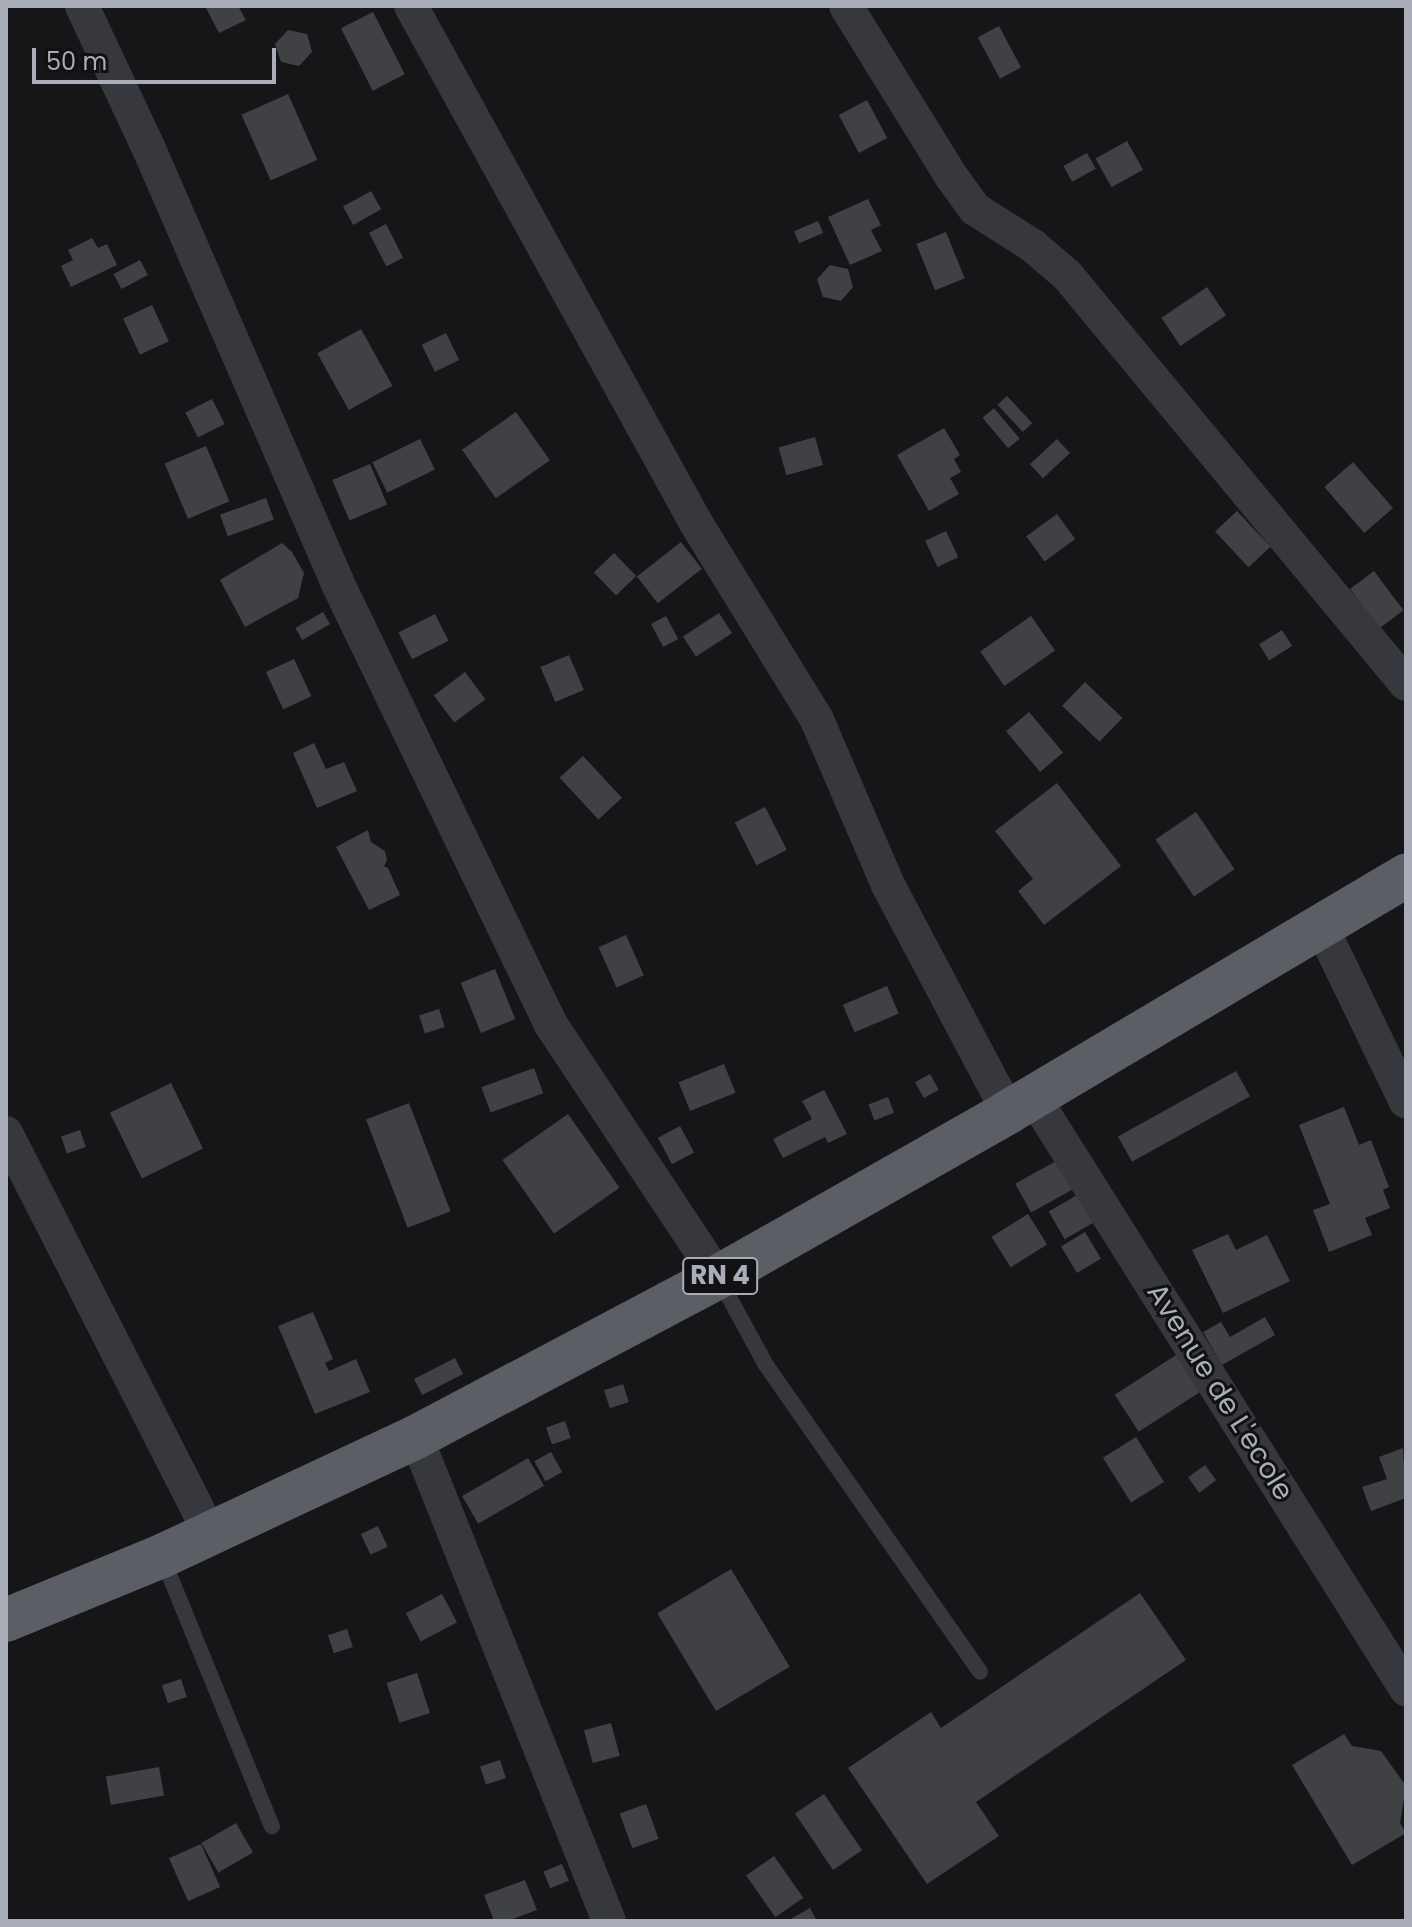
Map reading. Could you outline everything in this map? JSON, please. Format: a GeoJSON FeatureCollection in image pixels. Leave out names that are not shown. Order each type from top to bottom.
{"type":"FeatureCollection","features":[{"type":"Feature","properties":{"kind":"highway","name":"RN 4"},"geometry":{"type":"LineString","coordinates":[[6,1620],[162,1556],[416,1437],[718,1277],[1020,1104],[1406,876]]}},
{"type":"Feature","properties":{"kind":"street"},"geometry":{"type":"LineString","coordinates":[[82,6],[156,164],[337,582],[550,1023],[718,1277]]}},
{"type":"Feature","properties":{"kind":"street","name":"Avenue de L'ecole"},"geometry":{"type":"LineString","coordinates":[[411,6],[696,523],[817,720],[888,885],[1020,1104],[1406,1689]]}},
{"type":"Feature","properties":{"kind":"street"},"geometry":{"type":"LineString","coordinates":[[846,6],[951,176],[975,209],[1033,246],[1067,275],[1406,684]]}},
{"type":"Feature","properties":{"kind":"street"},"geometry":{"type":"LineString","coordinates":[[1321,926],[1406,1102]]}},
{"type":"Feature","properties":{"kind":"street"},"geometry":{"type":"LineString","coordinates":[[6,1133],[210,1534]]}},
{"type":"Feature","properties":{"kind":"street"},"geometry":{"type":"LineString","coordinates":[[416,1437],[609,1921]]}},
{"type":"Feature","properties":{"kind":"lane"},"geometry":{"type":"LineString","coordinates":[[718,1277],[766,1365],[980,1672]]}},
{"type":"Feature","properties":{"kind":"lane"},"geometry":{"type":"LineString","coordinates":[[162,1556],[272,1826]]}},
{"type":"Feature","properties":{"kind":"building"},"geometry":{"type":"Polygon","coordinates":[[[205,6],[238,6],[246,20],[219,33],[205,6]]]}},
{"type":"Feature","properties":{"kind":"building"},"geometry":{"type":"Polygon","coordinates":[[[373,12],[405,74],[373,91],[341,28],[373,12]]]}},
{"type":"Feature","properties":{"kind":"building"},"geometry":{"type":"Polygon","coordinates":[[[999,26],[1021,67],[1000,79],[978,37],[999,26]]]}},
{"type":"Feature","properties":{"kind":"building"},"geometry":{"type":"Polygon","coordinates":[[[288,30],[307,34],[312,52],[299,66],[281,62],[275,44],[288,30]]]}},
{"type":"Feature","properties":{"kind":"building"},"geometry":{"type":"Polygon","coordinates":[[[288,94],[317,160],[271,181],[241,115],[288,94]]]}},
{"type":"Feature","properties":{"kind":"building"},"geometry":{"type":"Polygon","coordinates":[[[867,100],[887,138],[859,153],[839,115],[867,100]]]}},
{"type":"Feature","properties":{"kind":"building"},"geometry":{"type":"Polygon","coordinates":[[[1127,141],[1143,170],[1112,187],[1096,158],[1127,141]]]}},
{"type":"Feature","properties":{"kind":"building"},"geometry":{"type":"Polygon","coordinates":[[[1087,153],[1096,169],[1072,182],[1063,166],[1087,153]]]}},
{"type":"Feature","properties":{"kind":"building"},"geometry":{"type":"Polygon","coordinates":[[[371,191],[381,209],[353,225],[343,207],[371,191]]]}},
{"type":"Feature","properties":{"kind":"building"},"geometry":{"type":"Polygon","coordinates":[[[868,199],[881,225],[871,230],[882,251],[850,265],[828,217],[868,199]]]}},
{"type":"Feature","properties":{"kind":"building"},"geometry":{"type":"Polygon","coordinates":[[[818,221],[823,233],[799,243],[794,231],[818,221]]]}},
{"type":"Feature","properties":{"kind":"building"},"geometry":{"type":"Polygon","coordinates":[[[386,224],[403,258],[386,266],[369,233],[386,224]]]}},
{"type":"Feature","properties":{"kind":"building"},"geometry":{"type":"Polygon","coordinates":[[[946,232],[965,278],[935,290],[916,244],[946,232]]]}},
{"type":"Feature","properties":{"kind":"building"},"geometry":{"type":"Polygon","coordinates":[[[92,238],[98,248],[107,244],[117,265],[71,287],[61,266],[73,260],[68,250],[92,238]]]}},
{"type":"Feature","properties":{"kind":"building"},"geometry":{"type":"Polygon","coordinates":[[[140,260],[148,275],[121,289],[114,274],[140,260]]]}},
{"type":"Feature","properties":{"kind":"building"},"geometry":{"type":"Polygon","coordinates":[[[830,265],[848,269],[853,287],[841,301],[823,297],[817,279],[830,265]]]}},
{"type":"Feature","properties":{"kind":"building"},"geometry":{"type":"Polygon","coordinates":[[[1207,287],[1226,315],[1180,346],[1161,318],[1207,287]]]}},
{"type":"Feature","properties":{"kind":"building"},"geometry":{"type":"Polygon","coordinates":[[[152,305],[169,341],[140,355],[123,319],[152,305]]]}},
{"type":"Feature","properties":{"kind":"building"},"geometry":{"type":"Polygon","coordinates":[[[361,329],[393,386],[349,410],[317,353],[361,329]]]}},
{"type":"Feature","properties":{"kind":"building"},"geometry":{"type":"Polygon","coordinates":[[[446,333],[459,360],[435,372],[422,345],[446,333]]]}},
{"type":"Feature","properties":{"kind":"building"},"geometry":{"type":"Polygon","coordinates":[[[1007,396],[1032,423],[1023,432],[997,405],[1007,396]]]}},
{"type":"Feature","properties":{"kind":"building"},"geometry":{"type":"Polygon","coordinates":[[[212,399],[225,424],[198,438],[185,413],[212,399]]]}},
{"type":"Feature","properties":{"kind":"building"},"geometry":{"type":"Polygon","coordinates":[[[994,408],[1020,439],[1008,448],[983,418],[994,408]]]}},
{"type":"Feature","properties":{"kind":"building"},"geometry":{"type":"Polygon","coordinates":[[[516,412],[550,460],[496,498],[462,450],[516,412]]]}},
{"type":"Feature","properties":{"kind":"building"},"geometry":{"type":"Polygon","coordinates":[[[944,428],[960,455],[954,459],[961,472],[950,478],[959,494],[929,511],[897,455],[944,428]]]}},
{"type":"Feature","properties":{"kind":"building"},"geometry":{"type":"Polygon","coordinates":[[[815,437],[823,465],[786,475],[778,447],[815,437]]]}},
{"type":"Feature","properties":{"kind":"building"},"geometry":{"type":"Polygon","coordinates":[[[420,439],[435,470],[387,493],[372,462],[420,439]]]}},
{"type":"Feature","properties":{"kind":"building"},"geometry":{"type":"Polygon","coordinates":[[[1057,439],[1070,453],[1043,478],[1030,464],[1057,439]]]}},
{"type":"Feature","properties":{"kind":"building"},"geometry":{"type":"Polygon","coordinates":[[[206,446],[229,501],[188,519],[165,464],[206,446]]]}},
{"type":"Feature","properties":{"kind":"building"},"geometry":{"type":"Polygon","coordinates":[[[1353,462],[1393,508],[1364,533],[1324,487],[1353,462]]]}},
{"type":"Feature","properties":{"kind":"building"},"geometry":{"type":"Polygon","coordinates":[[[370,464],[387,505],[349,521],[332,480],[370,464]]]}},
{"type":"Feature","properties":{"kind":"building"},"geometry":{"type":"Polygon","coordinates":[[[266,498],[274,520],[228,536],[220,515],[266,498]]]}},
{"type":"Feature","properties":{"kind":"building"},"geometry":{"type":"Polygon","coordinates":[[[1237,511],[1270,547],[1248,567],[1215,531],[1237,511]]]}},
{"type":"Feature","properties":{"kind":"building"},"geometry":{"type":"Polygon","coordinates":[[[1057,514],[1075,539],[1044,561],[1026,536],[1057,514]]]}},
{"type":"Feature","properties":{"kind":"building"},"geometry":{"type":"Polygon","coordinates":[[[946,531],[958,557],[937,567],[925,541],[946,531]]]}},
{"type":"Feature","properties":{"kind":"building"},"geometry":{"type":"Polygon","coordinates":[[[681,542],[702,569],[658,603],[637,576],[681,542]]]}},
{"type":"Feature","properties":{"kind":"building"},"geometry":{"type":"Polygon","coordinates":[[[282,543],[292,552],[304,573],[298,598],[245,627],[220,580],[282,543]]]}},
{"type":"Feature","properties":{"kind":"building"},"geometry":{"type":"Polygon","coordinates":[[[614,553],[636,576],[616,595],[594,572],[614,553]]]}},
{"type":"Feature","properties":{"kind":"building"},"geometry":{"type":"Polygon","coordinates":[[[1374,571],[1403,610],[1380,628],[1350,589],[1374,571]]]}},
{"type":"Feature","properties":{"kind":"building"},"geometry":{"type":"Polygon","coordinates":[[[323,612],[330,624],[302,640],[295,628],[323,612]]]}},
{"type":"Feature","properties":{"kind":"building"},"geometry":{"type":"Polygon","coordinates":[[[719,613],[732,633],[696,657],[683,636],[719,613]]]}},
{"type":"Feature","properties":{"kind":"building"},"geometry":{"type":"Polygon","coordinates":[[[435,614],[449,641],[412,659],[398,633],[435,614]]]}},
{"type":"Feature","properties":{"kind":"building"},"geometry":{"type":"Polygon","coordinates":[[[666,616],[678,639],[663,647],[651,624],[666,616]]]}},
{"type":"Feature","properties":{"kind":"building"},"geometry":{"type":"Polygon","coordinates":[[[1031,616],[1055,650],[1004,686],[980,652],[1031,616]]]}},
{"type":"Feature","properties":{"kind":"building"},"geometry":{"type":"Polygon","coordinates":[[[1282,630],[1292,646],[1269,660],[1259,644],[1282,630]]]}},
{"type":"Feature","properties":{"kind":"building"},"geometry":{"type":"Polygon","coordinates":[[[569,655],[584,690],[555,702],[540,667],[569,655]]]}},
{"type":"Feature","properties":{"kind":"building"},"geometry":{"type":"Polygon","coordinates":[[[294,659],[311,696],[283,709],[266,672],[294,659]]]}},
{"type":"Feature","properties":{"kind":"building"},"geometry":{"type":"Polygon","coordinates":[[[465,672],[485,699],[454,723],[434,695],[465,672]]]}},
{"type":"Feature","properties":{"kind":"building"},"geometry":{"type":"Polygon","coordinates":[[[1085,682],[1122,718],[1099,742],[1062,706],[1085,682]]]}},
{"type":"Feature","properties":{"kind":"building"},"geometry":{"type":"Polygon","coordinates":[[[1029,712],[1063,753],[1040,772],[1006,731],[1029,712]]]}},
{"type":"Feature","properties":{"kind":"building"},"geometry":{"type":"Polygon","coordinates":[[[314,743],[326,769],[344,762],[357,791],[317,808],[293,753],[314,743]]]}},
{"type":"Feature","properties":{"kind":"building"},"geometry":{"type":"Polygon","coordinates":[[[583,756],[622,798],[598,820],[560,778],[583,756]]]}},
{"type":"Feature","properties":{"kind":"building"},"geometry":{"type":"Polygon","coordinates":[[[1057,783],[1121,866],[1044,925],[1018,891],[1033,879],[995,831],[1057,783]]]}},
{"type":"Feature","properties":{"kind":"building"},"geometry":{"type":"Polygon","coordinates":[[[765,807],[787,850],[756,865],[735,822],[765,807]]]}},
{"type":"Feature","properties":{"kind":"building"},"geometry":{"type":"Polygon","coordinates":[[[1196,812],[1235,869],[1194,897],[1155,839],[1196,812]]]}},
{"type":"Feature","properties":{"kind":"building"},"geometry":{"type":"Polygon","coordinates":[[[368,830],[371,842],[385,851],[387,860],[384,866],[388,868],[400,895],[369,910],[336,847],[368,830]]]}},
{"type":"Feature","properties":{"kind":"building"},"geometry":{"type":"Polygon","coordinates":[[[626,935],[644,975],[616,987],[599,947],[626,935]]]}},
{"type":"Feature","properties":{"kind":"building"},"geometry":{"type":"Polygon","coordinates":[[[495,969],[515,1019],[481,1033],[461,983],[495,969]]]}},
{"type":"Feature","properties":{"kind":"building"},"geometry":{"type":"Polygon","coordinates":[[[887,986],[899,1014],[855,1032],[843,1005],[887,986]]]}},
{"type":"Feature","properties":{"kind":"building"},"geometry":{"type":"Polygon","coordinates":[[[439,1009],[445,1027],[425,1034],[419,1015],[439,1009]]]}},
{"type":"Feature","properties":{"kind":"building"},"geometry":{"type":"Polygon","coordinates":[[[724,1064],[736,1093],[690,1111],[679,1082],[724,1064]]]}},
{"type":"Feature","properties":{"kind":"building"},"geometry":{"type":"Polygon","coordinates":[[[534,1068],[543,1093],[491,1113],[481,1087],[534,1068]]]}},
{"type":"Feature","properties":{"kind":"building"},"geometry":{"type":"Polygon","coordinates":[[[1236,1071],[1250,1096],[1132,1162],[1118,1136],[1236,1071]]]}},
{"type":"Feature","properties":{"kind":"building"},"geometry":{"type":"Polygon","coordinates":[[[930,1074],[939,1090],[924,1098],[915,1082],[930,1074]]]}},
{"type":"Feature","properties":{"kind":"building"},"geometry":{"type":"Polygon","coordinates":[[[171,1083],[203,1149],[142,1178],[110,1113],[171,1083]]]}},
{"type":"Feature","properties":{"kind":"building"},"geometry":{"type":"Polygon","coordinates":[[[824,1090],[847,1134],[828,1143],[825,1137],[783,1158],[773,1139],[812,1119],[802,1101],[824,1090]]]}},
{"type":"Feature","properties":{"kind":"building"},"geometry":{"type":"Polygon","coordinates":[[[888,1097],[894,1113],[874,1120],[868,1105],[888,1097]]]}},
{"type":"Feature","properties":{"kind":"building"},"geometry":{"type":"Polygon","coordinates":[[[409,1103],[451,1211],[408,1228],[366,1119],[409,1103]]]}},
{"type":"Feature","properties":{"kind":"building"},"geometry":{"type":"Polygon","coordinates":[[[1344,1107],[1359,1145],[1371,1140],[1389,1187],[1383,1190],[1390,1208],[1365,1218],[1372,1235],[1329,1252],[1313,1210],[1330,1204],[1299,1125],[1344,1107]]]}},
{"type":"Feature","properties":{"kind":"building"},"geometry":{"type":"Polygon","coordinates":[[[568,1114],[620,1188],[554,1234],[502,1160],[568,1114]]]}},
{"type":"Feature","properties":{"kind":"building"},"geometry":{"type":"Polygon","coordinates":[[[680,1126],[694,1152],[672,1164],[658,1138],[680,1126]]]}},
{"type":"Feature","properties":{"kind":"building"},"geometry":{"type":"Polygon","coordinates":[[[80,1130],[86,1147],[67,1154],[61,1137],[80,1130]]]}},
{"type":"Feature","properties":{"kind":"building"},"geometry":{"type":"Polygon","coordinates":[[[1058,1160],[1074,1189],[1031,1213],[1015,1184],[1058,1160]]]}},
{"type":"Feature","properties":{"kind":"building"},"geometry":{"type":"Polygon","coordinates":[[[1079,1194],[1095,1222],[1065,1239],[1049,1212],[1079,1194]]]}},
{"type":"Feature","properties":{"kind":"building"},"geometry":{"type":"Polygon","coordinates":[[[1028,1214],[1047,1245],[1011,1267],[992,1237],[1028,1214]]]}},
{"type":"Feature","properties":{"kind":"building"},"geometry":{"type":"Polygon","coordinates":[[[1085,1232],[1101,1259],[1077,1273],[1061,1246],[1085,1232]]]}},
{"type":"Feature","properties":{"kind":"building"},"geometry":{"type":"Polygon","coordinates":[[[1228,1234],[1236,1250],[1267,1235],[1290,1281],[1223,1313],[1192,1250],[1228,1234]]]}},
{"type":"Feature","properties":{"kind":"building"},"geometry":{"type":"Polygon","coordinates":[[[313,1312],[333,1359],[325,1363],[329,1371],[356,1359],[370,1392],[315,1414],[278,1326],[313,1312]]]}},
{"type":"Feature","properties":{"kind":"building"},"geometry":{"type":"Polygon","coordinates":[[[1265,1317],[1275,1335],[1222,1365],[1203,1332],[1221,1322],[1230,1337],[1265,1317]]]}},
{"type":"Feature","properties":{"kind":"building"},"geometry":{"type":"Polygon","coordinates":[[[1176,1355],[1200,1392],[1139,1432],[1115,1395],[1176,1355]]]}},
{"type":"Feature","properties":{"kind":"building"},"geometry":{"type":"Polygon","coordinates":[[[455,1358],[463,1374],[422,1395],[414,1379],[455,1358]]]}},
{"type":"Feature","properties":{"kind":"building"},"geometry":{"type":"Polygon","coordinates":[[[623,1384],[629,1402],[610,1408],[604,1390],[623,1384]]]}},
{"type":"Feature","properties":{"kind":"building"},"geometry":{"type":"Polygon","coordinates":[[[565,1421],[571,1438],[552,1445],[546,1428],[565,1421]]]}},
{"type":"Feature","properties":{"kind":"building"},"geometry":{"type":"Polygon","coordinates":[[[1136,1437],[1164,1482],[1131,1503],[1103,1458],[1136,1437]]]}},
{"type":"Feature","properties":{"kind":"building"},"geometry":{"type":"Polygon","coordinates":[[[1403,1448],[1406,1498],[1371,1511],[1362,1487],[1387,1479],[1379,1457],[1403,1448]]]}},
{"type":"Feature","properties":{"kind":"building"},"geometry":{"type":"Polygon","coordinates":[[[551,1452],[562,1472],[546,1481],[534,1461],[551,1452]]]}},
{"type":"Feature","properties":{"kind":"building"},"geometry":{"type":"Polygon","coordinates":[[[528,1458],[544,1486],[478,1524],[462,1496],[528,1458]]]}},
{"type":"Feature","properties":{"kind":"building"},"geometry":{"type":"Polygon","coordinates":[[[1205,1465],[1216,1480],[1199,1493],[1188,1477],[1205,1465]]]}},
{"type":"Feature","properties":{"kind":"building"},"geometry":{"type":"Polygon","coordinates":[[[378,1526],[388,1547],[371,1555],[361,1534],[378,1526]]]}},
{"type":"Feature","properties":{"kind":"building"},"geometry":{"type":"Polygon","coordinates":[[[731,1569],[790,1667],[716,1711],[657,1613],[731,1569]]]}},
{"type":"Feature","properties":{"kind":"building"},"geometry":{"type":"Polygon","coordinates":[[[1140,1593],[1186,1660],[976,1802],[999,1836],[927,1884],[848,1768],[931,1712],[941,1728],[1140,1593]]]}},
{"type":"Feature","properties":{"kind":"building"},"geometry":{"type":"Polygon","coordinates":[[[442,1594],[457,1622],[421,1642],[406,1613],[442,1594]]]}},
{"type":"Feature","properties":{"kind":"building"},"geometry":{"type":"Polygon","coordinates":[[[347,1629],[353,1647],[334,1653],[328,1635],[347,1629]]]}},
{"type":"Feature","properties":{"kind":"building"},"geometry":{"type":"Polygon","coordinates":[[[417,1673],[430,1713],[400,1723],[387,1683],[417,1673]]]}},
{"type":"Feature","properties":{"kind":"building"},"geometry":{"type":"Polygon","coordinates":[[[181,1679],[187,1697],[168,1703],[162,1685],[181,1679]]]}},
{"type":"Feature","properties":{"kind":"building"},"geometry":{"type":"Polygon","coordinates":[[[611,1723],[620,1756],[593,1763],[584,1730],[611,1723]]]}},
{"type":"Feature","properties":{"kind":"building"},"geometry":{"type":"Polygon","coordinates":[[[1344,1734],[1352,1746],[1381,1751],[1406,1786],[1400,1823],[1406,1833],[1352,1865],[1292,1765],[1344,1734]]]}},
{"type":"Feature","properties":{"kind":"building"},"geometry":{"type":"Polygon","coordinates":[[[500,1760],[506,1778],[486,1785],[480,1766],[500,1760]]]}},
{"type":"Feature","properties":{"kind":"building"},"geometry":{"type":"Polygon","coordinates":[[[159,1767],[164,1796],[111,1805],[106,1776],[159,1767]]]}},
{"type":"Feature","properties":{"kind":"building"},"geometry":{"type":"Polygon","coordinates":[[[824,1794],[862,1850],[833,1870],[795,1814],[824,1794]]]}},
{"type":"Feature","properties":{"kind":"building"},"geometry":{"type":"Polygon","coordinates":[[[646,1804],[659,1839],[632,1848],[620,1814],[646,1804]]]}},
{"type":"Feature","properties":{"kind":"building"},"geometry":{"type":"Polygon","coordinates":[[[236,1823],[253,1852],[218,1872],[201,1843],[236,1823]]]}},
{"type":"Feature","properties":{"kind":"building"},"geometry":{"type":"Polygon","coordinates":[[[201,1844],[220,1887],[188,1901],[169,1858],[201,1844]]]}},
{"type":"Feature","properties":{"kind":"building"},"geometry":{"type":"Polygon","coordinates":[[[774,1856],[803,1898],[775,1917],[746,1876],[774,1856]]]}},
{"type":"Feature","properties":{"kind":"building"},"geometry":{"type":"Polygon","coordinates":[[[562,1864],[569,1881],[550,1888],[543,1871],[562,1864]]]}},
{"type":"Feature","properties":{"kind":"building"},"geometry":{"type":"Polygon","coordinates":[[[525,1880],[537,1910],[507,1921],[494,1921],[484,1895],[525,1880]]]}},
{"type":"Feature","properties":{"kind":"building"},"geometry":{"type":"Polygon","coordinates":[[[810,1908],[817,1921],[787,1921],[810,1908]]]}}]}
